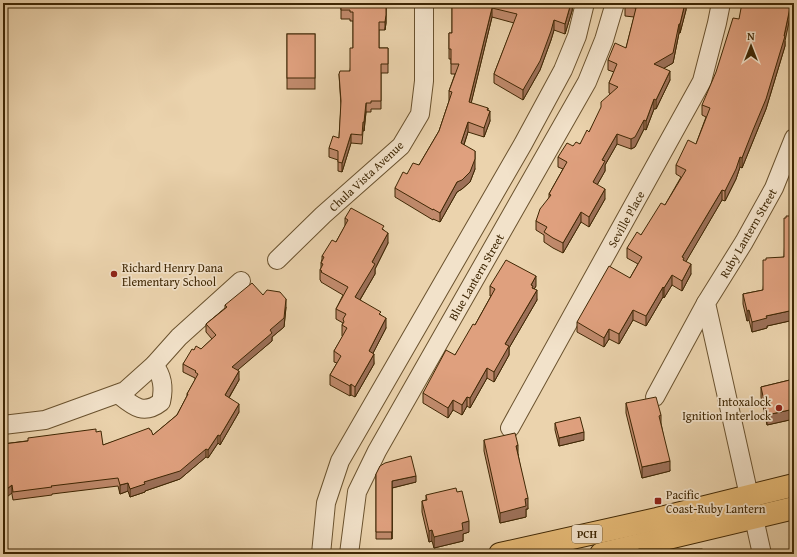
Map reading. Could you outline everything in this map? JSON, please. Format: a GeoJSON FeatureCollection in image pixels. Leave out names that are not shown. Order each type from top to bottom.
{"type":"FeatureCollection","features":[{"type":"Feature","properties":{"kind":"highway","name":"PCH"},"geometry":{"type":"LineString","coordinates":[[500,554],[657,519],[794,485]]}},
{"type":"Feature","properties":{"kind":"highway","name":"PCH"},"geometry":{"type":"LineString","coordinates":[[601,554],[794,508]]}},
{"type":"Feature","properties":{"kind":"street","name":"Chula Vista Avenue"},"geometry":{"type":"LineString","coordinates":[[277,260],[323,215],[401,146],[420,114],[424,81],[424,3]]}},
{"type":"Feature","properties":{"kind":"street"},"geometry":{"type":"LineString","coordinates":[[321,554],[326,503],[340,461],[523,144],[563,70],[576,36],[585,3]]}},
{"type":"Feature","properties":{"kind":"street","name":"Blue Lantern Street"},"geometry":{"type":"LineString","coordinates":[[349,554],[357,492],[376,451],[587,82],[604,40],[615,3]]}},
{"type":"Feature","properties":{"kind":"street","name":"Seville Place"},"geometry":{"type":"LineString","coordinates":[[510,428],[702,81],[721,3]]}},
{"type":"Feature","properties":{"kind":"street","name":"Ruby Lantern Street"},"geometry":{"type":"LineString","coordinates":[[655,397],[706,303],[744,242],[774,188],[794,138]]}},
{"type":"Feature","properties":{"kind":"street"},"geometry":{"type":"LineString","coordinates":[[3,425],[45,420],[125,391],[154,366],[179,337],[241,281]]}},
{"type":"Feature","properties":{"kind":"street"},"geometry":{"type":"LineString","coordinates":[[706,303],[762,554]]}},
{"type":"Feature","properties":{"kind":"street"},"geometry":{"type":"LineString","coordinates":[[118,394],[130,404],[141,409],[153,408],[161,402],[163,392],[162,382],[158,370],[154,366]]}},
{"type":"Feature","properties":{"kind":"building"},"geometry":{"type":"Polygon","coordinates":[[[341,3],[386,3],[385,22],[379,22],[379,48],[388,48],[388,64],[381,64],[381,101],[371,101],[371,103],[366,103],[362,135],[351,134],[342,163],[338,162],[338,151],[329,148],[333,136],[339,138],[341,101],[339,74],[340,71],[350,71],[350,48],[353,48],[353,12],[350,12],[350,10],[341,10],[341,3]]]}},
{"type":"Feature","properties":{"kind":"building"},"geometry":{"type":"Polygon","coordinates":[[[452,3],[571,3],[565,24],[554,20],[540,61],[523,90],[494,74],[517,14],[492,8],[469,102],[488,108],[487,110],[490,111],[484,128],[468,122],[461,143],[475,151],[475,159],[470,172],[462,180],[457,182],[440,213],[395,188],[403,172],[407,174],[413,163],[419,165],[439,131],[452,92],[449,91],[459,64],[451,64],[451,49],[449,49],[449,33],[452,33],[452,3]]]}},
{"type":"Feature","properties":{"kind":"building"},"geometry":{"type":"Polygon","coordinates":[[[625,3],[685,3],[673,53],[654,64],[670,71],[656,100],[654,99],[646,121],[644,120],[635,137],[631,139],[617,134],[602,160],[605,161],[593,182],[605,189],[589,217],[581,212],[563,243],[544,232],[547,227],[536,221],[540,209],[551,195],[549,194],[567,162],[558,157],[567,143],[573,146],[576,142],[580,144],[587,130],[589,132],[601,107],[601,102],[618,87],[609,83],[617,64],[608,60],[615,43],[626,48],[636,8],[625,6],[625,3]]]}},
{"type":"Feature","properties":{"kind":"building"},"geometry":{"type":"Polygon","coordinates":[[[742,3],[791,3],[785,36],[766,99],[742,158],[740,157],[725,191],[722,190],[682,257],[684,258],[683,260],[691,264],[682,281],[672,275],[646,316],[633,310],[619,334],[609,329],[604,338],[577,322],[609,266],[630,278],[642,257],[627,248],[637,232],[641,235],[661,203],[665,205],[686,170],[676,165],[688,140],[696,144],[710,108],[702,105],[716,72],[733,18],[739,19],[742,3]]]}},
{"type":"Feature","properties":{"kind":"building"},"geometry":{"type":"Polygon","coordinates":[[[287,34],[315,34],[315,78],[287,78],[287,34]]]}},
{"type":"Feature","properties":{"kind":"building"},"geometry":{"type":"Polygon","coordinates":[[[351,208],[384,226],[382,229],[388,233],[372,262],[375,264],[355,297],[381,312],[379,314],[386,318],[369,351],[374,354],[355,387],[351,384],[350,386],[330,375],[341,356],[334,351],[347,328],[342,325],[346,314],[336,309],[348,287],[320,270],[324,257],[322,256],[332,240],[336,242],[348,220],[345,218],[351,208]]]}},
{"type":"Feature","properties":{"kind":"building"},"geometry":{"type":"Polygon","coordinates":[[[786,216],[794,216],[794,310],[766,316],[767,318],[752,322],[749,310],[747,311],[743,294],[763,290],[763,260],[766,260],[766,258],[784,257],[784,218],[786,218],[786,216]]]}},
{"type":"Feature","properties":{"kind":"building"},"geometry":{"type":"Polygon","coordinates":[[[506,260],[536,276],[531,285],[533,286],[532,288],[537,290],[505,344],[509,346],[494,372],[487,368],[470,398],[467,397],[462,405],[453,400],[448,408],[423,393],[446,350],[455,355],[473,324],[475,325],[495,289],[490,286],[506,260]]]}},
{"type":"Feature","properties":{"kind":"building"},"geometry":{"type":"Polygon","coordinates":[[[252,283],[263,295],[267,290],[280,292],[286,299],[284,318],[270,330],[272,333],[232,367],[239,371],[225,395],[239,404],[220,436],[218,435],[208,450],[206,449],[180,471],[144,482],[145,484],[130,489],[128,483],[120,485],[118,478],[13,492],[12,485],[3,492],[3,444],[28,441],[28,438],[96,429],[96,432],[101,431],[103,445],[149,428],[153,435],[177,415],[198,374],[195,372],[196,371],[183,364],[192,349],[194,350],[196,346],[201,349],[216,335],[206,324],[227,307],[225,305],[252,283]]]}},
{"type":"Feature","properties":{"kind":"building","name":"Intoxalock Ignition Interlock"},"geometry":{"type":"Polygon","coordinates":[[[794,379],[794,409],[767,415],[761,387],[794,379]]]}},
{"type":"Feature","properties":{"kind":"building"},"geometry":{"type":"Polygon","coordinates":[[[656,397],[670,461],[642,467],[626,403],[656,397]]]}},
{"type":"Feature","properties":{"kind":"building"},"geometry":{"type":"Polygon","coordinates":[[[580,417],[584,432],[559,438],[555,423],[580,417]]]}},
{"type":"Feature","properties":{"kind":"building"},"geometry":{"type":"Polygon","coordinates":[[[515,433],[518,445],[516,446],[528,498],[525,499],[526,506],[500,513],[484,440],[515,433]]]}},
{"type":"Feature","properties":{"kind":"building"},"geometry":{"type":"Polygon","coordinates":[[[411,456],[416,476],[392,481],[392,532],[376,532],[376,474],[380,466],[385,463],[411,456]]]}},
{"type":"Feature","properties":{"kind":"building"},"geometry":{"type":"Polygon","coordinates":[[[456,488],[457,492],[462,491],[469,521],[462,523],[463,530],[434,537],[432,530],[429,531],[422,501],[427,500],[426,495],[456,488]]]}},
{"type":"Feature","properties":{"kind":"building"},"geometry":{"type":"Polygon","coordinates":[[[639,549],[702,549],[702,554],[639,554],[639,549]]]}},
{"type":"Feature","properties":{"kind":"place","name":"Richard Henry Dana Elementary School"},"geometry":{"type":"Point","coordinates":[114,274]}},
{"type":"Feature","properties":{"kind":"place","name":"Intoxalock Ignition Interlock"},"geometry":{"type":"Point","coordinates":[779,408]}},
{"type":"Feature","properties":{"kind":"place","name":"Pacific Coast-Ruby Lantern"},"geometry":{"type":"Point","coordinates":[658,501]}}]}
